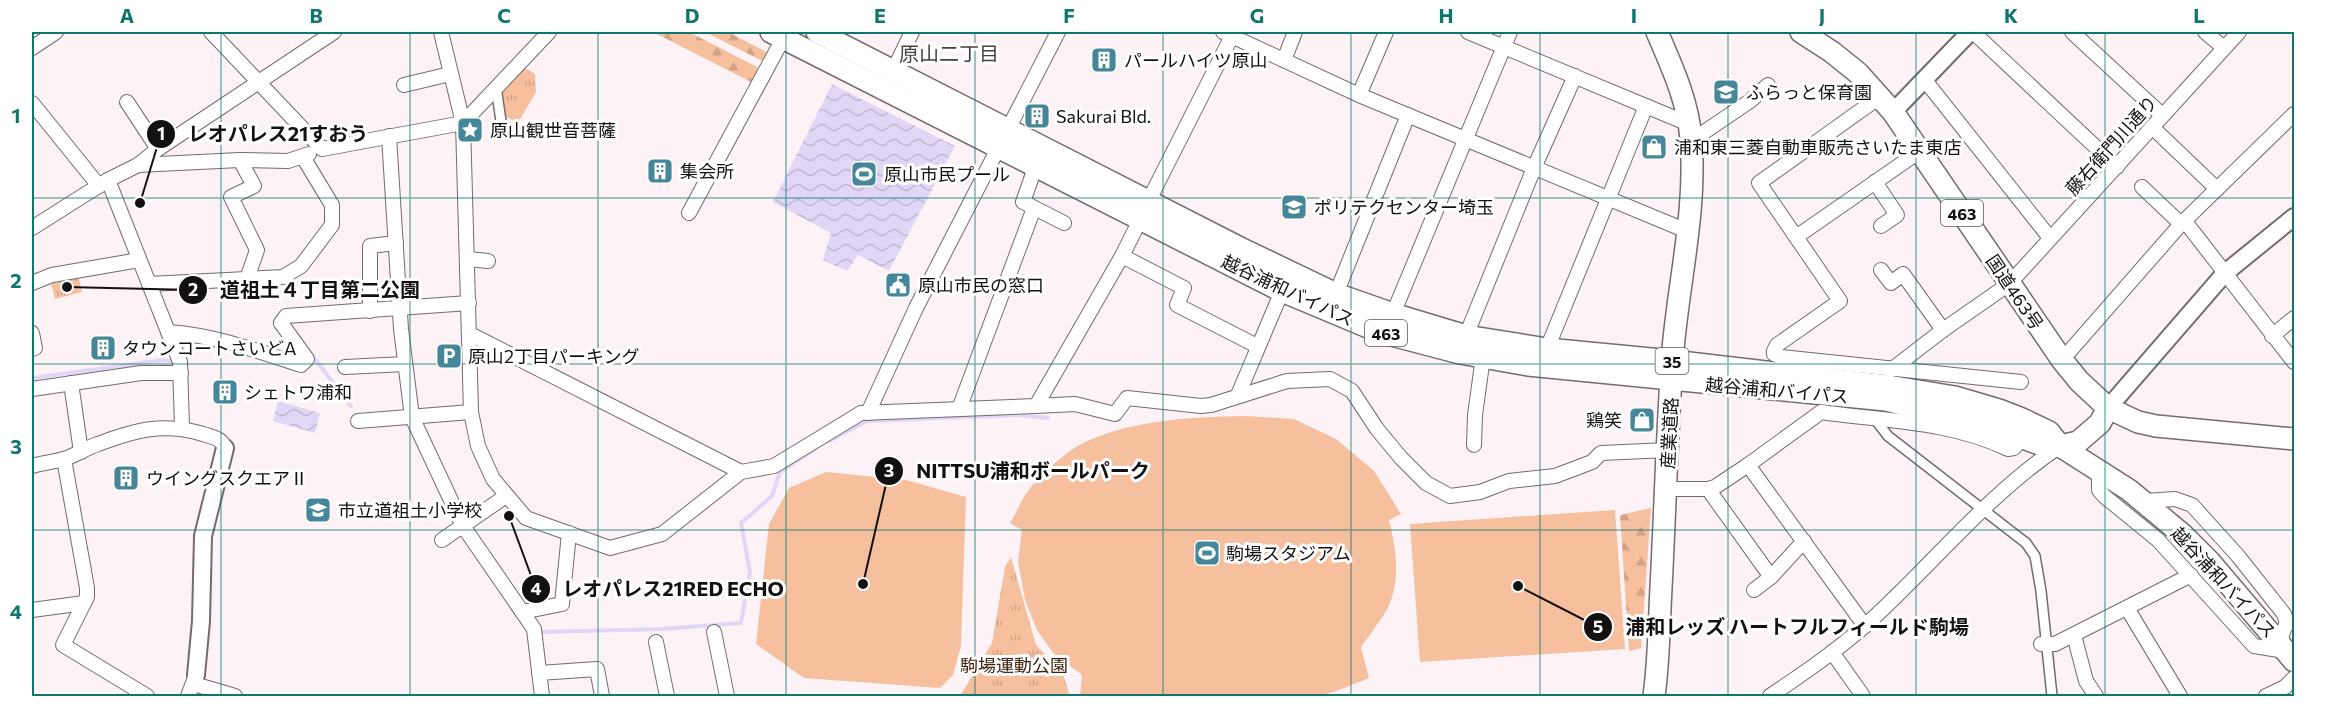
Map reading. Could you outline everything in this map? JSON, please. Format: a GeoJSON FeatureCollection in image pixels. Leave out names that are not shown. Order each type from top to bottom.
{"type":"FeatureCollection","features":[{"type":"Feature","properties":{"kind":"main road","name":"越谷浦和バイパス"},"geometry":{"type":"LineString","coordinates":[[817,32],[894,69],[1005,137],[1036,165],[1242,249],[1336,294],[1393,314],[1466,336],[1672,370],[1884,393],[1954,397],[1999,410],[2049,432],[2060,446],[2099,469],[2145,501],[2210,562],[2288,652]]}},
{"type":"Feature","properties":{"kind":"main road","name":"国道463号"},"geometry":{"type":"LineString","coordinates":[[1801,32],[1832,52],[1887,104],[2062,360],[2079,381],[2108,408],[2122,416],[2156,426],[2295,439]]}},
{"type":"Feature","properties":{"kind":"main road","name":"越谷浦和バイパス"},"geometry":{"type":"LineString","coordinates":[[781,34],[1005,137],[1145,209],[1282,291],[1380,332],[1460,353],[1528,364],[1672,370]]}},
{"type":"Feature","properties":{"kind":"main road","name":"産業道路"},"geometry":{"type":"LineString","coordinates":[[1653,696],[1672,370],[1687,231],[1690,132],[1676,75],[1654,34]]}},
{"type":"Feature","properties":{"kind":"main road","name":"越谷浦和バイパス"},"geometry":{"type":"LineString","coordinates":[[1884,393],[2042,445],[2060,446]]}},
{"type":"Feature","properties":{"kind":"main road"},"geometry":{"type":"LineString","coordinates":[[2060,446],[2078,442],[2100,423],[2108,408]]}},
{"type":"Feature","properties":{"kind":"street"},"geometry":{"type":"LineString","coordinates":[[32,48],[56,32]]}},
{"type":"Feature","properties":{"kind":"street"},"geometry":{"type":"LineString","coordinates":[[211,32],[322,148]]}},
{"type":"Feature","properties":{"kind":"street"},"geometry":{"type":"LineString","coordinates":[[32,228],[103,183],[138,165],[158,149],[334,32]]}},
{"type":"Feature","properties":{"kind":"street"},"geometry":{"type":"LineString","coordinates":[[441,32],[463,123],[471,412],[477,446],[493,478],[526,518],[610,548],[663,534],[741,472],[774,466],[861,413],[1075,404],[1115,414],[1127,398],[1200,406],[1211,405],[1287,381],[1330,379],[1352,391],[1377,429],[1426,483],[1450,496],[1480,492],[1509,481],[1555,476],[1592,462],[1601,453],[1668,450]]}},
{"type":"Feature","properties":{"kind":"street"},"geometry":{"type":"LineString","coordinates":[[138,165],[240,160],[288,161],[322,148],[463,123],[549,32]]}},
{"type":"Feature","properties":{"kind":"street"},"geometry":{"type":"LineString","coordinates":[[894,69],[912,32]]}},
{"type":"Feature","properties":{"kind":"street"},"geometry":{"type":"LineString","coordinates":[[868,413],[916,308],[1058,32]]}},
{"type":"Feature","properties":{"kind":"street"},"geometry":{"type":"LineString","coordinates":[[1284,60],[1295,32]]}},
{"type":"Feature","properties":{"kind":"street"},"geometry":{"type":"LineString","coordinates":[[1359,95],[1386,32]]}},
{"type":"Feature","properties":{"kind":"street"},"geometry":{"type":"LineString","coordinates":[[1468,32],[1646,106],[1690,132],[1750,101],[1768,85]]}},
{"type":"Feature","properties":{"kind":"street"},"geometry":{"type":"LineString","coordinates":[[1393,314],[1509,32]]}},
{"type":"Feature","properties":{"kind":"street"},"geometry":{"type":"LineString","coordinates":[[1884,393],[1774,354],[1778,345],[1840,301],[1759,183],[1924,79],[1972,32],[2117,167]]}},
{"type":"Feature","properties":{"kind":"street"},"geometry":{"type":"LineString","coordinates":[[2072,32],[2162,116]]}},
{"type":"Feature","properties":{"kind":"street"},"geometry":{"type":"LineString","coordinates":[[2205,32],[2224,48]]}},
{"type":"Feature","properties":{"kind":"street","name":"藤右衛門川通り"},"geometry":{"type":"LineString","coordinates":[[1884,393],[1943,330],[2009,284],[2239,32]]}},
{"type":"Feature","properties":{"kind":"street"},"geometry":{"type":"LineString","coordinates":[[689,213],[781,34]]}},
{"type":"Feature","properties":{"kind":"street"},"geometry":{"type":"LineString","coordinates":[[1036,406],[1122,256],[1228,34],[1359,95],[1687,231]]}},
{"type":"Feature","properties":{"kind":"street"},"geometry":{"type":"LineString","coordinates":[[404,85],[450,74]]}},
{"type":"Feature","properties":{"kind":"street"},"geometry":{"type":"LineString","coordinates":[[1466,336],[1534,168],[1575,76]]}},
{"type":"Feature","properties":{"kind":"street"},"geometry":{"type":"LineString","coordinates":[[1924,79],[2050,238]]}},
{"type":"Feature","properties":{"kind":"street"},"geometry":{"type":"LineString","coordinates":[[496,87],[502,128]]}},
{"type":"Feature","properties":{"kind":"street"},"geometry":{"type":"LineString","coordinates":[[127,102],[158,149]]}},
{"type":"Feature","properties":{"kind":"street"},"geometry":{"type":"LineString","coordinates":[[32,103],[103,183],[139,260],[180,362],[182,427]]}},
{"type":"Feature","properties":{"kind":"street"},"geometry":{"type":"LineString","coordinates":[[1547,349],[1646,106]]}},
{"type":"Feature","properties":{"kind":"street"},"geometry":{"type":"LineString","coordinates":[[2062,360],[2181,224],[2295,114]]}},
{"type":"Feature","properties":{"kind":"street"},"geometry":{"type":"LineString","coordinates":[[1336,294],[1408,115]]}},
{"type":"Feature","properties":{"kind":"street"},"geometry":{"type":"LineString","coordinates":[[2152,127],[2217,189]]}},
{"type":"Feature","properties":{"kind":"street"},"geometry":{"type":"LineString","coordinates":[[389,136],[400,309],[412,417],[463,526],[534,629],[542,696]]}},
{"type":"Feature","properties":{"kind":"street"},"geometry":{"type":"LineString","coordinates":[[1796,237],[1920,151]]}},
{"type":"Feature","properties":{"kind":"street"},"geometry":{"type":"LineString","coordinates":[[149,284],[283,277],[301,266],[332,225],[333,205],[303,157]]}},
{"type":"Feature","properties":{"kind":"street"},"geometry":{"type":"LineString","coordinates":[[240,160],[254,186],[231,197],[258,250],[247,279]]}},
{"type":"Feature","properties":{"kind":"street"},"geometry":{"type":"LineString","coordinates":[[1036,165],[1023,202],[1064,223]]}},
{"type":"Feature","properties":{"kind":"street"},"geometry":{"type":"LineString","coordinates":[[1875,182],[1897,215],[1881,226]]}},
{"type":"Feature","properties":{"kind":"street"},"geometry":{"type":"LineString","coordinates":[[2142,187],[2181,224],[2187,224],[2272,336],[2295,362]]}},
{"type":"Feature","properties":{"kind":"street"},"geometry":{"type":"LineString","coordinates":[[959,409],[1034,208]]}},
{"type":"Feature","properties":{"kind":"street"},"geometry":{"type":"LineString","coordinates":[[2108,408],[2225,273],[2295,217]]}},
{"type":"Feature","properties":{"kind":"street"},"geometry":{"type":"LineString","coordinates":[[370,310],[370,246],[396,243]]}},
{"type":"Feature","properties":{"kind":"street"},"geometry":{"type":"LineString","coordinates":[[1122,256],[1184,288],[1177,306],[1257,346]]}},
{"type":"Feature","properties":{"kind":"street"},"geometry":{"type":"LineString","coordinates":[[468,258],[488,261]]}},
{"type":"Feature","properties":{"kind":"street"},"geometry":{"type":"LineString","coordinates":[[32,283],[52,275],[139,260]]}},
{"type":"Feature","properties":{"kind":"street"},"geometry":{"type":"LineString","coordinates":[[1881,270],[1890,283],[1903,274],[1943,330]]}},
{"type":"Feature","properties":{"kind":"street"},"geometry":{"type":"LineString","coordinates":[[1238,395],[1282,291]]}},
{"type":"Feature","properties":{"kind":"street"},"geometry":{"type":"LineString","coordinates":[[168,332],[194,334],[249,348],[301,365],[307,359],[281,323],[286,316],[469,303]]}},
{"type":"Feature","properties":{"kind":"street"},"geometry":{"type":"LineString","coordinates":[[2272,336],[2295,318]]}},
{"type":"Feature","properties":{"kind":"street"},"geometry":{"type":"LineString","coordinates":[[32,333],[35,348],[32,349]]}},
{"type":"Feature","properties":{"kind":"street"},"geometry":{"type":"LineString","coordinates":[[470,334],[741,472]]}},
{"type":"Feature","properties":{"kind":"street"},"geometry":{"type":"LineString","coordinates":[[1474,445],[1475,415],[1483,357]]}},
{"type":"Feature","properties":{"kind":"street"},"geometry":{"type":"LineString","coordinates":[[345,367],[405,364]]}},
{"type":"Feature","properties":{"kind":"street"},"geometry":{"type":"LineString","coordinates":[[32,389],[141,373],[181,373]]}},
{"type":"Feature","properties":{"kind":"street"},"geometry":{"type":"LineString","coordinates":[[1666,489],[1715,487],[1821,412],[1884,393],[2021,382]]}},
{"type":"Feature","properties":{"kind":"street"},"geometry":{"type":"LineString","coordinates":[[71,383],[81,452]]}},
{"type":"Feature","properties":{"kind":"street"},"geometry":{"type":"LineString","coordinates":[[1884,393],[1888,436],[2026,543],[2035,556],[2052,696]]}},
{"type":"Feature","properties":{"kind":"street"},"geometry":{"type":"LineString","coordinates":[[358,421],[471,412]]}},
{"type":"Feature","properties":{"kind":"street"},"geometry":{"type":"LineString","coordinates":[[32,466],[64,459],[98,444],[149,429],[182,427],[223,442],[225,447],[203,536],[201,621],[193,685],[235,696]]}},
{"type":"Feature","properties":{"kind":"street"},"geometry":{"type":"LineString","coordinates":[[1770,696],[1865,626],[1983,508],[2032,465],[2060,446]]}},
{"type":"Feature","properties":{"kind":"street"},"geometry":{"type":"LineString","coordinates":[[64,459],[87,597],[63,645],[147,696]]}},
{"type":"Feature","properties":{"kind":"street"},"geometry":{"type":"LineString","coordinates":[[1748,465],[1865,626]]}},
{"type":"Feature","properties":{"kind":"street"},"geometry":{"type":"LineString","coordinates":[[2099,469],[2099,490],[2104,496],[2158,540],[2254,646],[2288,652]]}},
{"type":"Feature","properties":{"kind":"street"},"geometry":{"type":"LineString","coordinates":[[1708,489],[1771,577]]}},
{"type":"Feature","properties":{"kind":"street"},"geometry":{"type":"LineString","coordinates":[[442,540],[506,496]]}},
{"type":"Feature","properties":{"kind":"street"},"geometry":{"type":"LineString","coordinates":[[2145,501],[2175,499],[2193,505],[2238,556],[2284,614],[2287,623],[2282,634],[2288,652]]}},
{"type":"Feature","properties":{"kind":"street"},"geometry":{"type":"LineString","coordinates":[[522,612],[562,604],[569,533]]}},
{"type":"Feature","properties":{"kind":"street"},"geometry":{"type":"LineString","coordinates":[[1754,590],[1771,577],[1804,541]]}},
{"type":"Feature","properties":{"kind":"street"},"geometry":{"type":"LineString","coordinates":[[2044,644],[2055,644],[2191,575]]}},
{"type":"Feature","properties":{"kind":"street"},"geometry":{"type":"LineString","coordinates":[[32,610],[84,603]]}},
{"type":"Feature","properties":{"kind":"street"},"geometry":{"type":"LineString","coordinates":[[2127,608],[2180,696]]}},
{"type":"Feature","properties":{"kind":"street"},"geometry":{"type":"LineString","coordinates":[[714,632],[726,696]]}},
{"type":"Feature","properties":{"kind":"street"},"geometry":{"type":"LineString","coordinates":[[2074,634],[2086,681],[2096,696]]}},
{"type":"Feature","properties":{"kind":"street"},"geometry":{"type":"LineString","coordinates":[[656,642],[667,696]]}},
{"type":"Feature","properties":{"kind":"street"},"geometry":{"type":"LineString","coordinates":[[1832,652],[1863,696]]}},
{"type":"Feature","properties":{"kind":"street"},"geometry":{"type":"LineString","coordinates":[[539,673],[597,669],[602,696]]}},
{"type":"Feature","properties":{"kind":"street"},"geometry":{"type":"LineString","coordinates":[[2266,696],[2285,687],[2295,678]]}},
{"type":"Feature","properties":{"kind":"green space"},"geometry":{"type":"Polygon","coordinates":[[[653,32],[689,32],[759,68],[751,82],[653,32]]]}},
{"type":"Feature","properties":{"kind":"green space"},"geometry":{"type":"Polygon","coordinates":[[[705,32],[728,32],[770,54],[766,63],[705,32]]]}},
{"type":"Feature","properties":{"kind":"green space"},"geometry":{"type":"Polygon","coordinates":[[[525,68],[535,74],[536,92],[518,123],[504,116],[499,91],[525,68]]]}},
{"type":"Feature","properties":{"kind":"green space"},"geometry":{"type":"Polygon","coordinates":[[[78,275],[82,292],[55,299],[51,283],[78,275]]]}},
{"type":"Feature","properties":{"kind":"green space","name":"駒場スタジアム"},"geometry":{"type":"Polygon","coordinates":[[[1246,416],[1294,419],[1336,439],[1374,471],[1401,514],[1389,520],[1396,557],[1393,594],[1383,616],[1361,647],[1369,678],[1334,692],[1315,696],[1080,696],[1082,675],[1054,654],[1037,630],[1025,600],[1018,562],[1022,530],[1010,523],[1025,495],[1044,473],[1067,453],[1083,443],[1111,432],[1168,420],[1246,416]]]}},
{"type":"Feature","properties":{"kind":"green space"},"geometry":{"type":"Polygon","coordinates":[[[826,472],[906,480],[966,497],[961,646],[953,675],[940,688],[804,678],[756,644],[769,524],[789,488],[826,472]]]}},
{"type":"Feature","properties":{"kind":"green space"},"geometry":{"type":"Polygon","coordinates":[[[1651,508],[1641,648],[1629,651],[1620,515],[1651,508]]]}},
{"type":"Feature","properties":{"kind":"green space"},"geometry":{"type":"Polygon","coordinates":[[[1615,510],[1625,649],[1420,662],[1410,524],[1615,510]]]}},
{"type":"Feature","properties":{"kind":"green space","name":"駒場運動公園"},"geometry":{"type":"Polygon","coordinates":[[[1011,557],[1036,645],[1062,671],[1070,696],[960,696],[992,643],[1005,567],[1011,557]]]}},
{"type":"Feature","properties":{"kind":"water","name":"原山市民プール"},"geometry":{"type":"Polygon","coordinates":[[[832,84],[955,146],[889,271],[858,255],[847,271],[823,260],[831,233],[773,202],[832,84]]]}},
{"type":"Feature","properties":{"kind":"water"},"geometry":{"type":"Polygon","coordinates":[[[278,401],[320,413],[315,433],[273,421],[278,401]]]}},
{"type":"Feature","properties":{"kind":"waterway"},"geometry":{"type":"LineString","coordinates":[[311,354],[351,406]]}},
{"type":"Feature","properties":{"kind":"waterway"},"geometry":{"type":"LineString","coordinates":[[32,378],[163,360],[173,362]]}},
{"type":"Feature","properties":{"kind":"waterway"},"geometry":{"type":"LineString","coordinates":[[827,442],[867,421],[1019,415],[1048,418]]}},
{"type":"Feature","properties":{"kind":"waterway"},"geometry":{"type":"LineString","coordinates":[[540,632],[662,629],[741,623],[750,572],[741,523],[772,496],[780,472],[815,449]]}},
{"type":"Feature","properties":{"kind":"place","name":"パールハイツ原山"},"geometry":{"type":"Point","coordinates":[1104,60]}},
{"type":"Feature","properties":{"kind":"place","name":"ふらっと保育園"},"geometry":{"type":"Point","coordinates":[1726,92]}},
{"type":"Feature","properties":{"kind":"place","name":"Sakurai Bld."},"geometry":{"type":"Point","coordinates":[1037,116]}},
{"type":"Feature","properties":{"kind":"place","name":"原山観世音菩薩"},"geometry":{"type":"Point","coordinates":[470,130]}},
{"type":"Feature","properties":{"kind":"place","name":"浦和東三菱自動車販売さいたま東店"},"geometry":{"type":"Point","coordinates":[1654,147]}},
{"type":"Feature","properties":{"kind":"place","name":"集会所"},"geometry":{"type":"Point","coordinates":[660,171]}},
{"type":"Feature","properties":{"kind":"place","name":"原山市民プール"},"geometry":{"type":"Point","coordinates":[864,174]}},
{"type":"Feature","properties":{"kind":"place","name":"レオパレス21すおう"},"geometry":{"type":"Point","coordinates":[140,203]}},
{"type":"Feature","properties":{"kind":"place","name":"ポリテクセンター埼玉"},"geometry":{"type":"Point","coordinates":[1294,207]}},
{"type":"Feature","properties":{"kind":"place","name":"原山市民の窓口"},"geometry":{"type":"Point","coordinates":[898,285]}},
{"type":"Feature","properties":{"kind":"place","name":"道祖土４丁目第二公園"},"geometry":{"type":"Point","coordinates":[67,287]}},
{"type":"Feature","properties":{"kind":"place","name":"タウンコートさいどA"},"geometry":{"type":"Point","coordinates":[103,348]}},
{"type":"Feature","properties":{"kind":"place","name":"原山2丁目パーキング"},"geometry":{"type":"Point","coordinates":[449,356]}},
{"type":"Feature","properties":{"kind":"place","name":"シェトワ浦和"},"geometry":{"type":"Point","coordinates":[225,392]}},
{"type":"Feature","properties":{"kind":"place","name":"鶏笑"},"geometry":{"type":"Point","coordinates":[1642,420]}},
{"type":"Feature","properties":{"kind":"place","name":"ウイングスクエアⅡ"},"geometry":{"type":"Point","coordinates":[126,478]}},
{"type":"Feature","properties":{"kind":"place","name":"市立道祖土小学校"},"geometry":{"type":"Point","coordinates":[318,510]}},
{"type":"Feature","properties":{"kind":"place","name":"レオパレス21RED ECHO"},"geometry":{"type":"Point","coordinates":[509,516]}},
{"type":"Feature","properties":{"kind":"place","name":"駒場スタジアム"},"geometry":{"type":"Point","coordinates":[1207,553]}},
{"type":"Feature","properties":{"kind":"place","name":"NITTSU浦和ボールパーク"},"geometry":{"type":"Point","coordinates":[863,584]}},
{"type":"Feature","properties":{"kind":"place","name":"浦和レッズ ハートフルフィールド駒場"},"geometry":{"type":"Point","coordinates":[1518,586]}},
{"type":"Feature","properties":{"kind":"district","name":"原山二丁目"},"geometry":{"type":"Point","coordinates":[949,53]}}]}
